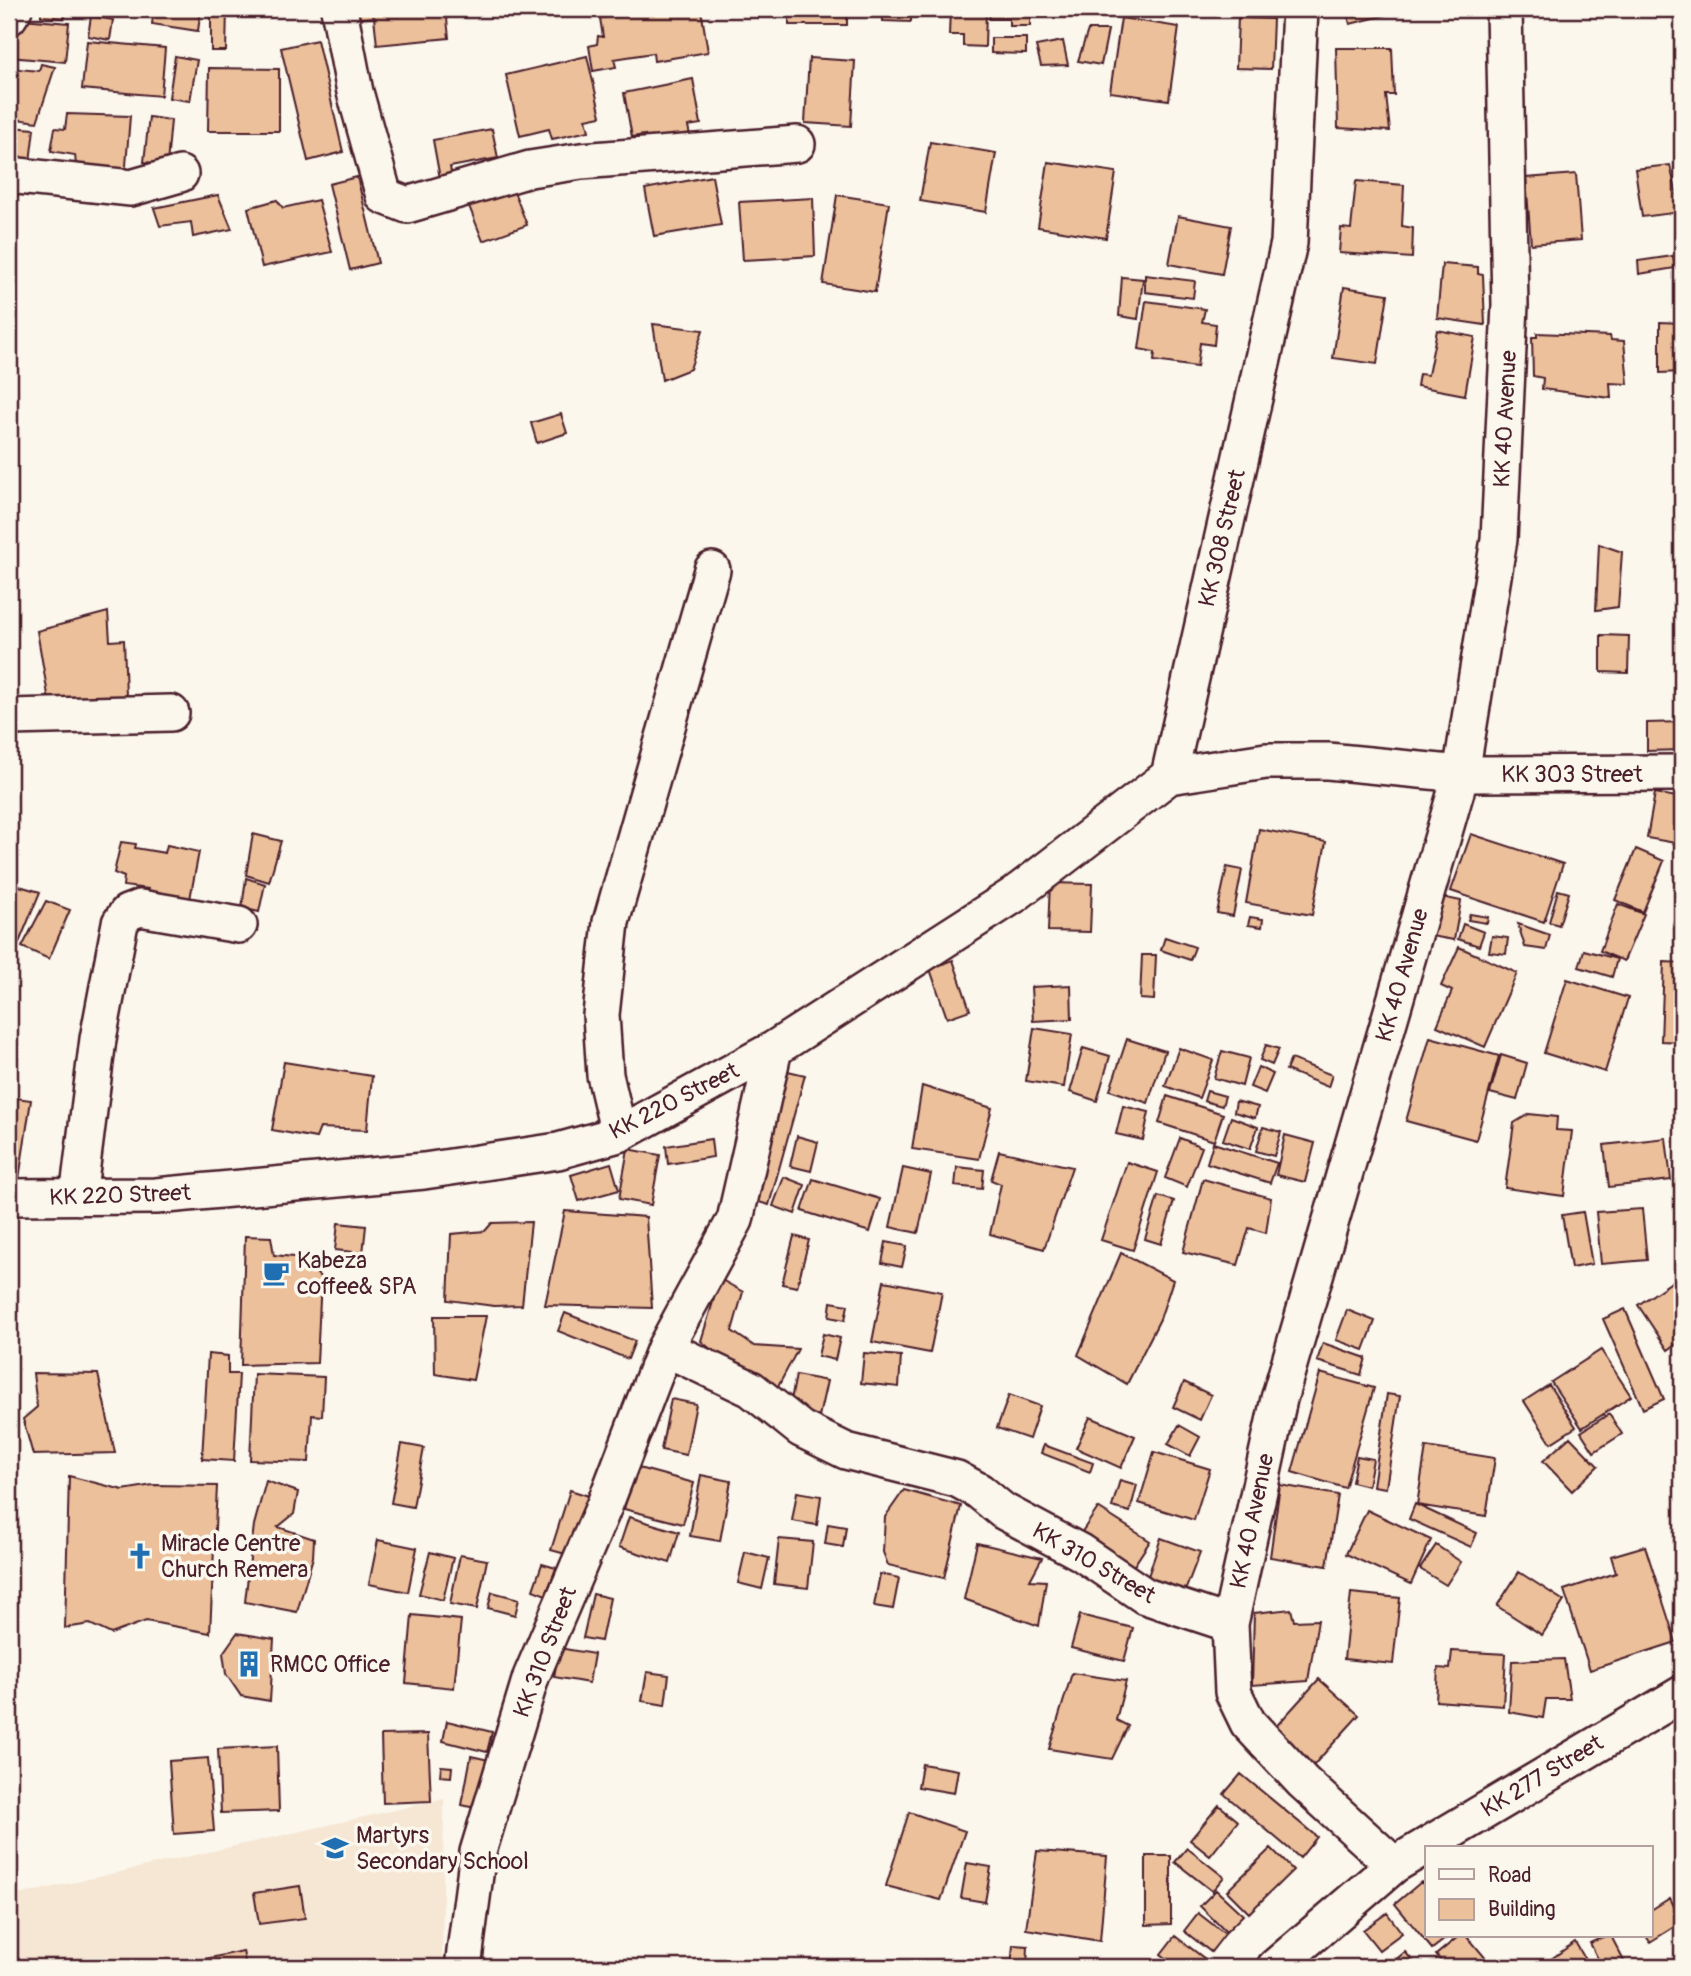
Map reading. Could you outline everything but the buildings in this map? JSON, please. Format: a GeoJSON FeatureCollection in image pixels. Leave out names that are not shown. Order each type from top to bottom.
{"type":"FeatureCollection","features":[{"type":"Feature","properties":{"kind":"street"},"geometry":{"type":"LineString","coordinates":[[9,17],[14,9]]}},
{"type":"Feature","properties":{"kind":"street"},"geometry":{"type":"LineString","coordinates":[[339,9],[355,92],[384,196],[407,205],[530,169],[581,161],[797,144]]}},
{"type":"Feature","properties":{"kind":"street","name":"KK 308 Street"},"geometry":{"type":"LineString","coordinates":[[1169,776],[1289,243],[1300,9]]}},
{"type":"Feature","properties":{"kind":"street","name":"KK 40 Avenue"},"geometry":{"type":"LineString","coordinates":[[1394,1865],[1303,1782],[1248,1723],[1233,1692],[1230,1624],[1279,1399],[1461,774],[1499,539],[1510,305],[1504,9]]}},
{"type":"Feature","properties":{"kind":"street"},"geometry":{"type":"LineString","coordinates":[[9,175],[131,188],[180,174]]}},
{"type":"Feature","properties":{"kind":"street"},"geometry":{"type":"LineString","coordinates":[[619,1134],[605,1075],[601,1015],[611,922],[712,570]]}},
{"type":"Feature","properties":{"kind":"street"},"geometry":{"type":"LineString","coordinates":[[9,716],[171,713]]}},
{"type":"Feature","properties":{"kind":"street"},"geometry":{"type":"LineString","coordinates":[[1169,776],[1266,761],[1328,761],[1461,774]]}},
{"type":"Feature","properties":{"kind":"street","name":"KK 303 Street"},"geometry":{"type":"LineString","coordinates":[[1461,774],[1682,774]]}},
{"type":"Feature","properties":{"kind":"street","name":"KK 220 Street"},"geometry":{"type":"LineString","coordinates":[[9,1197],[156,1196],[424,1171],[558,1150],[619,1134],[774,1049],[1014,895],[1169,776]]}},
{"type":"Feature","properties":{"kind":"street"},"geometry":{"type":"LineString","coordinates":[[78,1198],[98,1039],[120,923],[127,913],[140,908],[239,925]]}},
{"type":"Feature","properties":{"kind":"street","name":"KK 310 Street"},"geometry":{"type":"LineString","coordinates":[[463,1967],[478,1852],[531,1677],[605,1504],[665,1348],[735,1220],[774,1049]]}},
{"type":"Feature","properties":{"kind":"street","name":"KK 310 Street"},"geometry":{"type":"LineString","coordinates":[[665,1348],[751,1389],[801,1429],[846,1451],[957,1479],[979,1491],[1003,1511],[1080,1552],[1145,1596],[1230,1624]]}},
{"type":"Feature","properties":{"kind":"street","name":"KK 277 Street"},"geometry":{"type":"LineString","coordinates":[[1426,1846],[1682,1694]]}},
{"type":"Feature","properties":{"kind":"street","name":"KK 277 Street"},"geometry":{"type":"LineString","coordinates":[[1275,1967],[1394,1865],[1425,1847]]}},
{"type":"Feature","properties":{"kind":"shaded area","name":"Martyrs Secondary School"},"geometry":{"type":"Polygon","coordinates":[[[444,1799],[442,1967],[9,1967],[9,1897],[444,1799]]]}},
{"type":"Feature","properties":{"kind":"place","name":"Kabeza coffee& SPA"},"geometry":{"type":"Point","coordinates":[276,1273]}},
{"type":"Feature","properties":{"kind":"place","name":"Miracle Centre Church Remera"},"geometry":{"type":"Point","coordinates":[140,1556]}},
{"type":"Feature","properties":{"kind":"place","name":"RMCC Office"},"geometry":{"type":"Point","coordinates":[249,1664]}},
{"type":"Feature","properties":{"kind":"place","name":"Martyrs Secondary School"},"geometry":{"type":"Point","coordinates":[335,1848]}}]}
